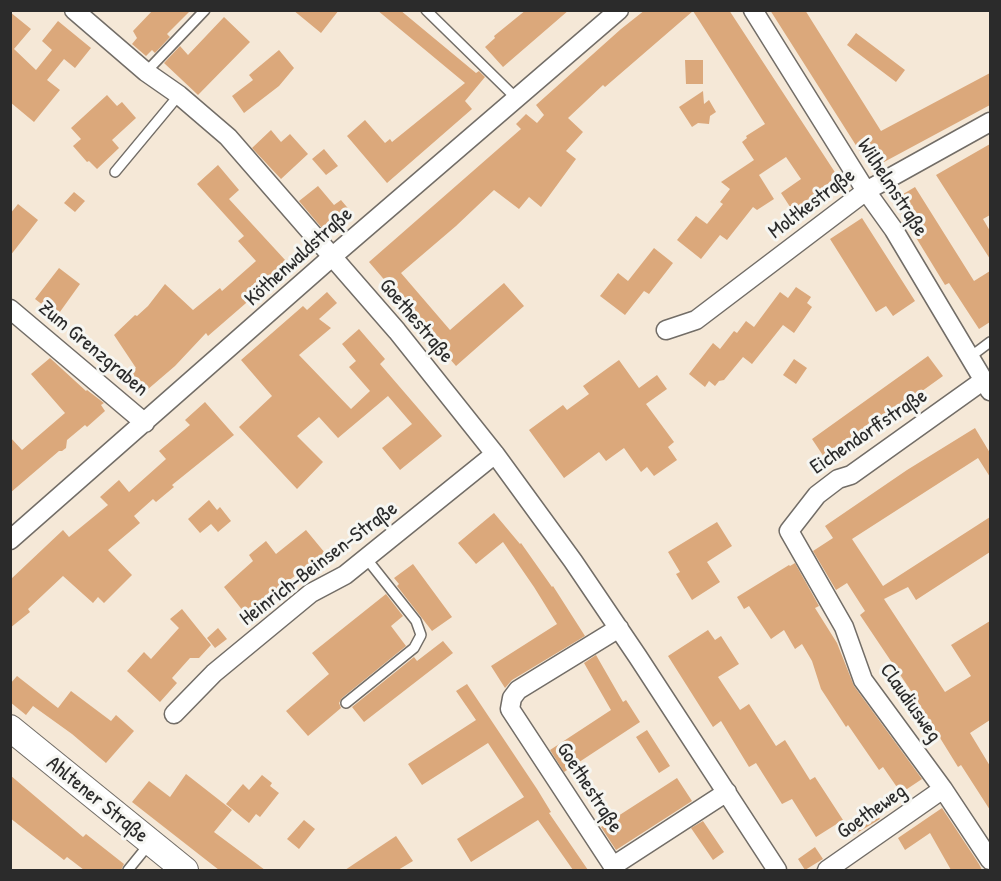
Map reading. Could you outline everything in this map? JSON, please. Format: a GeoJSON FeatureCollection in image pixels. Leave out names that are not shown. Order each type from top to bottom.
{"type":"FeatureCollection","features":[{"type":"Feature","properties":{"kind":"main road","name":"Ahltener Straße"},"geometry":{"type":"LineString","coordinates":[[10,728],[185,870]]}},
{"type":"Feature","properties":{"kind":"street","name":"Goethestraße"},"geometry":{"type":"LineString","coordinates":[[74,10],[146,72],[179,95],[228,137],[397,331],[495,454],[619,628],[777,870]]}},
{"type":"Feature","properties":{"kind":"street","name":"Köthenwaldstraße"},"geometry":{"type":"LineString","coordinates":[[10,540],[333,256],[619,10]]}},
{"type":"Feature","properties":{"kind":"street","name":"Wilhelmstraße"},"geometry":{"type":"LineString","coordinates":[[753,10],[866,191],[894,230],[987,385]]}},
{"type":"Feature","properties":{"kind":"street","name":"Moltkestraße"},"geometry":{"type":"LineString","coordinates":[[666,330],[696,320],[866,191],[990,122]]}},
{"type":"Feature","properties":{"kind":"street","name":"Zum Grenzgraben"},"geometry":{"type":"LineString","coordinates":[[10,309],[145,423]]}},
{"type":"Feature","properties":{"kind":"street","name":"Eichendorffstraße"},"geometry":{"type":"LineString","coordinates":[[789,531],[817,495],[838,479],[851,475],[987,385]]}},
{"type":"Feature","properties":{"kind":"street","name":"Heinrich-Beinsen-Straße"},"geometry":{"type":"LineString","coordinates":[[174,714],[214,673],[311,593],[345,575],[495,454]]}},
{"type":"Feature","properties":{"kind":"street","name":"Claudiusweg"},"geometry":{"type":"LineString","coordinates":[[789,531],[844,627],[863,680],[943,789],[990,860]]}},
{"type":"Feature","properties":{"kind":"street","name":"Goethestraße"},"geometry":{"type":"LineString","coordinates":[[619,628],[518,690],[512,698],[510,709],[613,866],[727,792]]}},
{"type":"Feature","properties":{"kind":"street","name":"Goetheweg"},"geometry":{"type":"LineString","coordinates":[[827,870],[943,789]]}},
{"type":"Feature","properties":{"kind":"lane"},"geometry":{"type":"LineString","coordinates":[[146,72],[205,10]]}},
{"type":"Feature","properties":{"kind":"lane"},"geometry":{"type":"LineString","coordinates":[[426,10],[516,98]]}},
{"type":"Feature","properties":{"kind":"lane"},"geometry":{"type":"LineString","coordinates":[[116,172],[179,95]]}},
{"type":"Feature","properties":{"kind":"lane"},"geometry":{"type":"LineString","coordinates":[[970,357],[990,342]]}},
{"type":"Feature","properties":{"kind":"lane"},"geometry":{"type":"LineString","coordinates":[[346,703],[414,648],[422,636],[416,621],[366,558]]}},
{"type":"Feature","properties":{"kind":"lane"},"geometry":{"type":"LineString","coordinates":[[129,870],[150,843]]}},
{"type":"Feature","properties":{"kind":"building"},"geometry":{"type":"Polygon","coordinates":[[[153,10],[191,10],[167,34],[170,37],[155,53],[152,50],[146,56],[132,44],[137,38],[133,31],[153,10]]]}},
{"type":"Feature","properties":{"kind":"building"},"geometry":{"type":"Polygon","coordinates":[[[293,10],[339,10],[321,33],[293,10]]]}},
{"type":"Feature","properties":{"kind":"building"},"geometry":{"type":"Polygon","coordinates":[[[377,10],[400,10],[476,73],[479,71],[485,77],[465,101],[472,109],[387,183],[347,136],[365,120],[385,143],[390,139],[392,142],[465,83],[377,10]]]}},
{"type":"Feature","properties":{"kind":"building"},"geometry":{"type":"Polygon","coordinates":[[[526,10],[569,10],[503,67],[485,47],[495,38],[494,36],[526,10]]]}},
{"type":"Feature","properties":{"kind":"building"},"geometry":{"type":"Polygon","coordinates":[[[645,10],[729,10],[840,180],[839,186],[796,216],[781,193],[801,179],[786,157],[759,175],[774,199],[757,210],[753,207],[727,240],[720,235],[701,259],[677,240],[696,216],[707,224],[723,204],[720,202],[730,189],[721,182],[754,160],[742,142],[747,138],[746,136],[765,124],[693,11],[605,87],[603,85],[568,118],[583,132],[566,151],[576,159],[541,207],[529,197],[519,209],[494,190],[401,273],[450,330],[504,283],[524,306],[456,366],[369,262],[521,129],[516,124],[526,114],[537,123],[544,115],[536,105],[645,10]]]}},
{"type":"Feature","properties":{"kind":"building"},"geometry":{"type":"Polygon","coordinates":[[[770,10],[805,10],[881,131],[990,73],[990,105],[871,169],[770,10]]]}},
{"type":"Feature","properties":{"kind":"building"},"geometry":{"type":"Polygon","coordinates":[[[10,12],[31,29],[14,49],[36,70],[52,50],[42,41],[58,21],[91,48],[75,68],[64,59],[47,80],[60,90],[34,122],[10,102],[10,12]]]}},
{"type":"Feature","properties":{"kind":"building"},"geometry":{"type":"Polygon","coordinates":[[[224,17],[250,42],[198,95],[164,63],[180,46],[188,55],[224,17]]]}},
{"type":"Feature","properties":{"kind":"building"},"geometry":{"type":"Polygon","coordinates":[[[856,33],[905,70],[896,82],[847,45],[856,33]]]}},
{"type":"Feature","properties":{"kind":"building"},"geometry":{"type":"Polygon","coordinates":[[[279,50],[294,68],[279,86],[244,113],[232,96],[253,80],[249,75],[279,50]]]}},
{"type":"Feature","properties":{"kind":"building"},"geometry":{"type":"Polygon","coordinates":[[[685,60],[703,60],[703,84],[686,84],[685,60]]]}},
{"type":"Feature","properties":{"kind":"building"},"geometry":{"type":"Polygon","coordinates":[[[703,91],[704,104],[709,100],[716,112],[710,116],[709,124],[698,123],[692,127],[679,107],[703,91]]]}},
{"type":"Feature","properties":{"kind":"building"},"geometry":{"type":"Polygon","coordinates":[[[107,95],[117,106],[122,102],[136,118],[112,140],[119,148],[97,169],[89,161],[87,162],[73,146],[81,139],[71,128],[107,95]]]}},
{"type":"Feature","properties":{"kind":"building"},"geometry":{"type":"Polygon","coordinates":[[[271,130],[281,142],[290,134],[308,154],[281,179],[252,148],[271,130]]]}},
{"type":"Feature","properties":{"kind":"building"},"geometry":{"type":"Polygon","coordinates":[[[990,144],[990,215],[983,219],[990,231],[990,259],[936,175],[990,144]]]}},
{"type":"Feature","properties":{"kind":"building"},"geometry":{"type":"Polygon","coordinates":[[[324,149],[338,166],[326,175],[312,159],[324,149]]]}},
{"type":"Feature","properties":{"kind":"building"},"geometry":{"type":"Polygon","coordinates":[[[218,165],[239,190],[229,199],[286,261],[279,267],[283,271],[208,336],[206,333],[175,366],[140,396],[127,376],[136,368],[114,335],[148,306],[165,284],[193,310],[220,288],[222,291],[256,261],[238,241],[244,236],[197,184],[218,165]]]}},
{"type":"Feature","properties":{"kind":"building"},"geometry":{"type":"Polygon","coordinates":[[[318,186],[334,205],[341,200],[352,213],[327,234],[299,201],[318,186]]]}},
{"type":"Feature","properties":{"kind":"building"},"geometry":{"type":"Polygon","coordinates":[[[915,187],[974,281],[990,271],[990,322],[979,329],[949,283],[945,285],[893,200],[915,187]]]}},
{"type":"Feature","properties":{"kind":"building"},"geometry":{"type":"Polygon","coordinates":[[[74,192],[85,201],[75,212],[64,203],[74,192]]]}},
{"type":"Feature","properties":{"kind":"building"},"geometry":{"type":"Polygon","coordinates":[[[18,204],[38,220],[10,256],[10,214],[18,204]]]}},
{"type":"Feature","properties":{"kind":"building"},"geometry":{"type":"Polygon","coordinates":[[[862,218],[915,301],[893,316],[886,306],[876,312],[830,239],[862,218]]]}},
{"type":"Feature","properties":{"kind":"building"},"geometry":{"type":"Polygon","coordinates":[[[654,248],[673,263],[649,294],[644,291],[625,315],[600,296],[618,273],[628,281],[654,248]]]}},
{"type":"Feature","properties":{"kind":"building"},"geometry":{"type":"Polygon","coordinates":[[[59,268],[80,284],[57,316],[35,299],[59,268]]]}},
{"type":"Feature","properties":{"kind":"building"},"geometry":{"type":"Polygon","coordinates":[[[796,287],[811,297],[807,303],[812,307],[794,333],[783,325],[752,364],[743,357],[724,380],[719,381],[715,386],[709,381],[705,387],[689,374],[713,343],[720,349],[734,331],[737,333],[746,321],[754,327],[780,292],[788,298],[796,287]]]}},
{"type":"Feature","properties":{"kind":"building"},"geometry":{"type":"Polygon","coordinates":[[[327,292],[337,303],[319,319],[331,328],[299,355],[351,409],[370,391],[349,367],[356,361],[342,344],[359,329],[385,359],[380,364],[442,436],[400,470],[382,448],[412,424],[388,396],[338,438],[319,417],[297,436],[323,462],[297,489],[239,427],[272,396],[241,360],[303,306],[307,310],[327,292]]]}},
{"type":"Feature","properties":{"kind":"building"},"geometry":{"type":"Polygon","coordinates":[[[928,356],[943,376],[826,460],[812,439],[928,356]]]}},
{"type":"Feature","properties":{"kind":"building"},"geometry":{"type":"Polygon","coordinates":[[[50,358],[86,391],[104,403],[101,405],[105,411],[67,440],[66,448],[59,451],[10,493],[10,437],[22,450],[65,413],[31,374],[50,358]]]}},
{"type":"Feature","properties":{"kind":"building"},"geometry":{"type":"Polygon","coordinates":[[[794,359],[807,368],[796,384],[783,375],[794,359]]]}},
{"type":"Feature","properties":{"kind":"building"},"geometry":{"type":"Polygon","coordinates":[[[619,360],[639,388],[657,375],[667,389],[646,404],[674,442],[668,447],[677,460],[654,476],[647,467],[641,472],[624,448],[606,461],[599,452],[564,478],[529,430],[563,405],[567,410],[589,394],[583,386],[619,360]]]}},
{"type":"Feature","properties":{"kind":"building"},"geometry":{"type":"Polygon","coordinates":[[[205,402],[234,435],[172,485],[174,487],[156,502],[153,499],[134,516],[140,523],[108,550],[132,575],[104,603],[98,597],[93,603],[63,576],[28,609],[30,612],[10,628],[10,580],[63,530],[69,537],[108,505],[100,497],[119,480],[129,492],[166,459],[159,451],[190,425],[185,420],[205,402]]]}},
{"type":"Feature","properties":{"kind":"building"},"geometry":{"type":"Polygon","coordinates":[[[975,428],[990,453],[990,477],[978,458],[852,539],[883,586],[990,517],[990,552],[916,600],[908,587],[884,599],[945,692],[971,676],[951,645],[990,621],[990,720],[970,733],[990,766],[990,810],[961,765],[958,767],[860,615],[865,611],[847,583],[836,590],[813,551],[833,538],[825,526],[907,470],[975,428]]]}},
{"type":"Feature","properties":{"kind":"building"},"geometry":{"type":"Polygon","coordinates":[[[209,500],[217,510],[220,507],[231,521],[218,532],[211,524],[200,533],[188,519],[209,500]]]}},
{"type":"Feature","properties":{"kind":"building"},"geometry":{"type":"Polygon","coordinates":[[[494,513],[521,543],[553,586],[585,636],[512,680],[505,688],[491,666],[557,624],[503,542],[476,564],[458,543],[494,513]]]}},
{"type":"Feature","properties":{"kind":"building"},"geometry":{"type":"Polygon","coordinates":[[[717,522],[732,546],[707,562],[720,582],[692,600],[676,574],[680,572],[668,552],[717,522]]]}},
{"type":"Feature","properties":{"kind":"building"},"geometry":{"type":"Polygon","coordinates":[[[306,530],[325,553],[263,600],[265,602],[247,616],[224,587],[253,561],[249,555],[266,541],[276,554],[306,530]]]}},
{"type":"Feature","properties":{"kind":"building"},"geometry":{"type":"Polygon","coordinates":[[[795,563],[819,606],[815,608],[837,643],[854,686],[922,779],[901,793],[883,767],[879,770],[848,725],[846,727],[821,689],[812,661],[802,644],[795,649],[784,630],[771,639],[749,606],[744,609],[737,597],[795,563]]]}},
{"type":"Feature","properties":{"kind":"building"},"geometry":{"type":"Polygon","coordinates":[[[413,564],[452,617],[432,631],[397,586],[399,584],[394,578],[413,564]]]}},
{"type":"Feature","properties":{"kind":"building"},"geometry":{"type":"Polygon","coordinates":[[[386,594],[403,616],[391,626],[406,646],[342,698],[339,703],[341,708],[308,736],[286,711],[329,674],[312,653],[386,594]]]}},
{"type":"Feature","properties":{"kind":"building"},"geometry":{"type":"Polygon","coordinates":[[[182,609],[211,645],[199,658],[190,658],[172,678],[177,683],[160,702],[127,671],[144,652],[151,659],[179,628],[170,619],[182,609]]]}},
{"type":"Feature","properties":{"kind":"building"},"geometry":{"type":"Polygon","coordinates":[[[218,628],[227,639],[215,648],[207,638],[218,628]]]}},
{"type":"Feature","properties":{"kind":"building"},"geometry":{"type":"Polygon","coordinates":[[[708,630],[715,640],[721,636],[739,664],[718,677],[740,710],[749,704],[776,746],[785,740],[810,780],[815,777],[843,820],[816,837],[792,799],[782,804],[756,763],[749,767],[721,721],[713,727],[668,656],[708,630]]]}},
{"type":"Feature","properties":{"kind":"building"},"geometry":{"type":"Polygon","coordinates":[[[443,641],[453,653],[364,722],[352,707],[414,657],[417,661],[443,641]]]}},
{"type":"Feature","properties":{"kind":"building"},"geometry":{"type":"Polygon","coordinates":[[[596,655],[623,702],[626,700],[640,722],[564,772],[550,750],[611,710],[584,663],[596,655]]]}},
{"type":"Feature","properties":{"kind":"building"},"geometry":{"type":"Polygon","coordinates":[[[17,676],[58,708],[71,691],[111,721],[116,715],[134,731],[106,763],[72,734],[33,706],[26,715],[10,702],[10,684],[17,676]]]}},
{"type":"Feature","properties":{"kind":"building"},"geometry":{"type":"Polygon","coordinates":[[[467,684],[588,870],[573,870],[538,820],[471,862],[457,839],[524,797],[488,743],[422,785],[408,764],[476,720],[456,691],[467,684]]]}},
{"type":"Feature","properties":{"kind":"building"},"geometry":{"type":"Polygon","coordinates":[[[647,730],[670,766],[659,773],[636,737],[647,730]]]}},
{"type":"Feature","properties":{"kind":"building"},"geometry":{"type":"Polygon","coordinates":[[[186,774],[232,810],[214,832],[265,870],[219,870],[132,802],[149,781],[170,797],[186,774]]]}},
{"type":"Feature","properties":{"kind":"building"},"geometry":{"type":"Polygon","coordinates":[[[10,775],[83,837],[86,834],[124,864],[121,870],[84,870],[67,857],[64,860],[10,818],[10,775]]]}},
{"type":"Feature","properties":{"kind":"building"},"geometry":{"type":"Polygon","coordinates":[[[262,775],[279,793],[260,817],[256,814],[249,823],[226,804],[243,784],[249,790],[262,775]]]}},
{"type":"Feature","properties":{"kind":"building"},"geometry":{"type":"Polygon","coordinates":[[[677,778],[692,801],[616,850],[601,827],[677,778]]]}},
{"type":"Feature","properties":{"kind":"building"},"geometry":{"type":"Polygon","coordinates":[[[873,807],[880,819],[852,836],[845,824],[873,807]]]}},
{"type":"Feature","properties":{"kind":"building"},"geometry":{"type":"Polygon","coordinates":[[[942,808],[982,870],[951,870],[930,833],[905,850],[898,838],[942,808]]]}},
{"type":"Feature","properties":{"kind":"building"},"geometry":{"type":"Polygon","coordinates":[[[304,820],[315,829],[299,849],[287,839],[304,820]]]}},
{"type":"Feature","properties":{"kind":"building"},"geometry":{"type":"Polygon","coordinates":[[[703,821],[724,852],[713,860],[691,828],[703,821]]]}},
{"type":"Feature","properties":{"kind":"building"},"geometry":{"type":"Polygon","coordinates":[[[396,836],[413,861],[398,870],[345,870],[396,836]]]}},
{"type":"Feature","properties":{"kind":"building"},"geometry":{"type":"Polygon","coordinates":[[[815,847],[823,859],[805,870],[798,859],[815,847]]]}}]}
